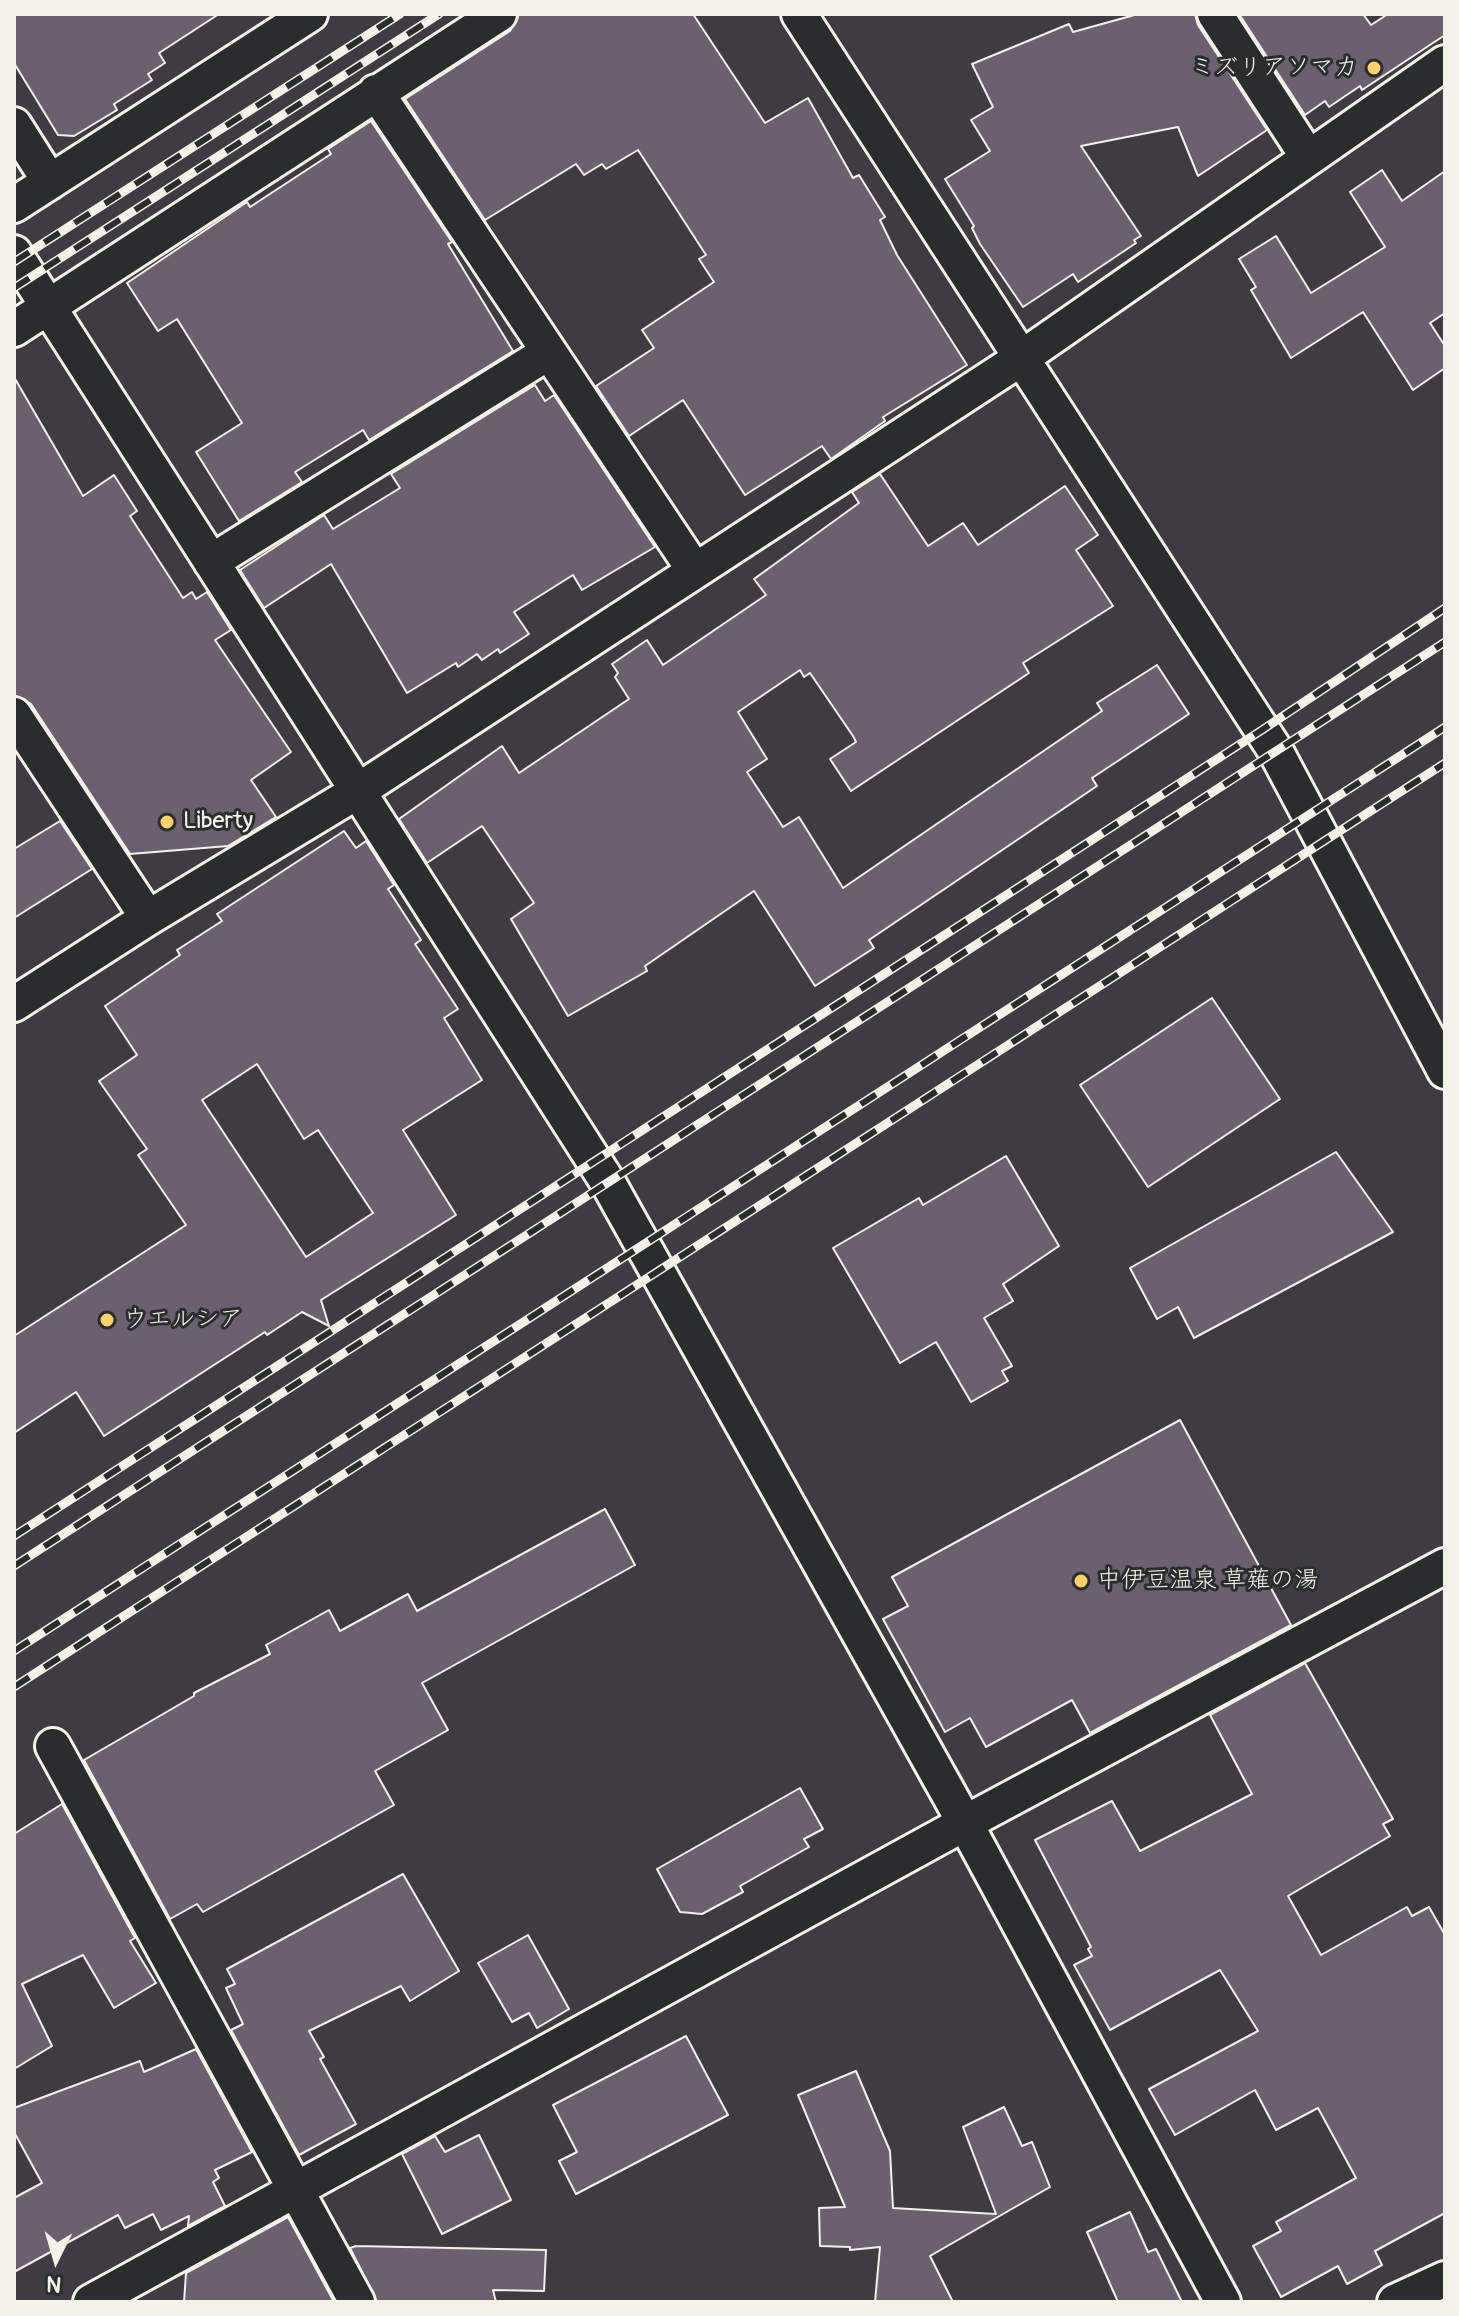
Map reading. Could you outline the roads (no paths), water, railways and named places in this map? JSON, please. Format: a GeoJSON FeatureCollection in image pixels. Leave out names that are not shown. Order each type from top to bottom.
{"type":"FeatureCollection","features":[{"type":"Feature","properties":{"kind":"street"},"geometry":{"type":"LineString","coordinates":[[14,205],[310,14]]}},
{"type":"Feature","properties":{"kind":"street"},"geometry":{"type":"LineString","coordinates":[[14,329],[499,14]]}},
{"type":"Feature","properties":{"kind":"street"},"geometry":{"type":"LineString","coordinates":[[799,14],[1275,750],[1445,1071]]}},
{"type":"Feature","properties":{"kind":"street"},"geometry":{"type":"LineString","coordinates":[[1215,14],[1308,157]]}},
{"type":"Feature","properties":{"kind":"street"},"geometry":{"type":"LineString","coordinates":[[14,1004],[148,918],[358,791],[1023,357],[1445,63]]}},
{"type":"Feature","properties":{"kind":"street"},"geometry":{"type":"LineString","coordinates":[[376,92],[695,571]]}},
{"type":"Feature","properties":{"kind":"street"},"geometry":{"type":"LineString","coordinates":[[14,125],[50,182]]}},
{"type":"Feature","properties":{"kind":"street"},"geometry":{"type":"LineString","coordinates":[[14,253],[607,1181],[965,1823],[1223,2302]]}},
{"type":"Feature","properties":{"kind":"street"},"geometry":{"type":"LineString","coordinates":[[211,562],[549,352]]}},
{"type":"Feature","properties":{"kind":"street"},"geometry":{"type":"LineString","coordinates":[[14,715],[148,918]]}},
{"type":"Feature","properties":{"kind":"street"},"geometry":{"type":"LineString","coordinates":[[91,2302],[965,1823],[1445,1566]]}},
{"type":"Feature","properties":{"kind":"street"},"geometry":{"type":"LineString","coordinates":[[53,1746],[357,2302]]}},
{"type":"Feature","properties":{"kind":"street"},"geometry":{"type":"LineString","coordinates":[[1395,2302],[1445,2279]]}},
{"type":"Feature","properties":{"kind":"railway"},"geometry":{"type":"LineString","coordinates":[[14,262],[400,14]]}},
{"type":"Feature","properties":{"kind":"railway"},"geometry":{"type":"LineString","coordinates":[[14,288],[439,14]]}},
{"type":"Feature","properties":{"kind":"railway"},"geometry":{"type":"LineString","coordinates":[[14,1536],[1262,730],[1445,608]]}},
{"type":"Feature","properties":{"kind":"railway"},"geometry":{"type":"LineString","coordinates":[[14,1566],[1445,642]]}},
{"type":"Feature","properties":{"kind":"railway"},"geometry":{"type":"LineString","coordinates":[[14,1651],[1445,727]]}},
{"type":"Feature","properties":{"kind":"railway"},"geometry":{"type":"LineString","coordinates":[[14,1687],[1445,763]]}},
{"type":"Feature","properties":{"kind":"place","name":"ミズリアソマカ"},"geometry":{"type":"Point","coordinates":[1374,68]}},
{"type":"Feature","properties":{"kind":"place","name":"Liberty"},"geometry":{"type":"Point","coordinates":[167,822]}},
{"type":"Feature","properties":{"kind":"place","name":"ウエルシア"},"geometry":{"type":"Point","coordinates":[107,1320]}},
{"type":"Feature","properties":{"kind":"place","name":"中伊豆温泉 草薙の湯"},"geometry":{"type":"Point","coordinates":[1081,1581]}}]}
